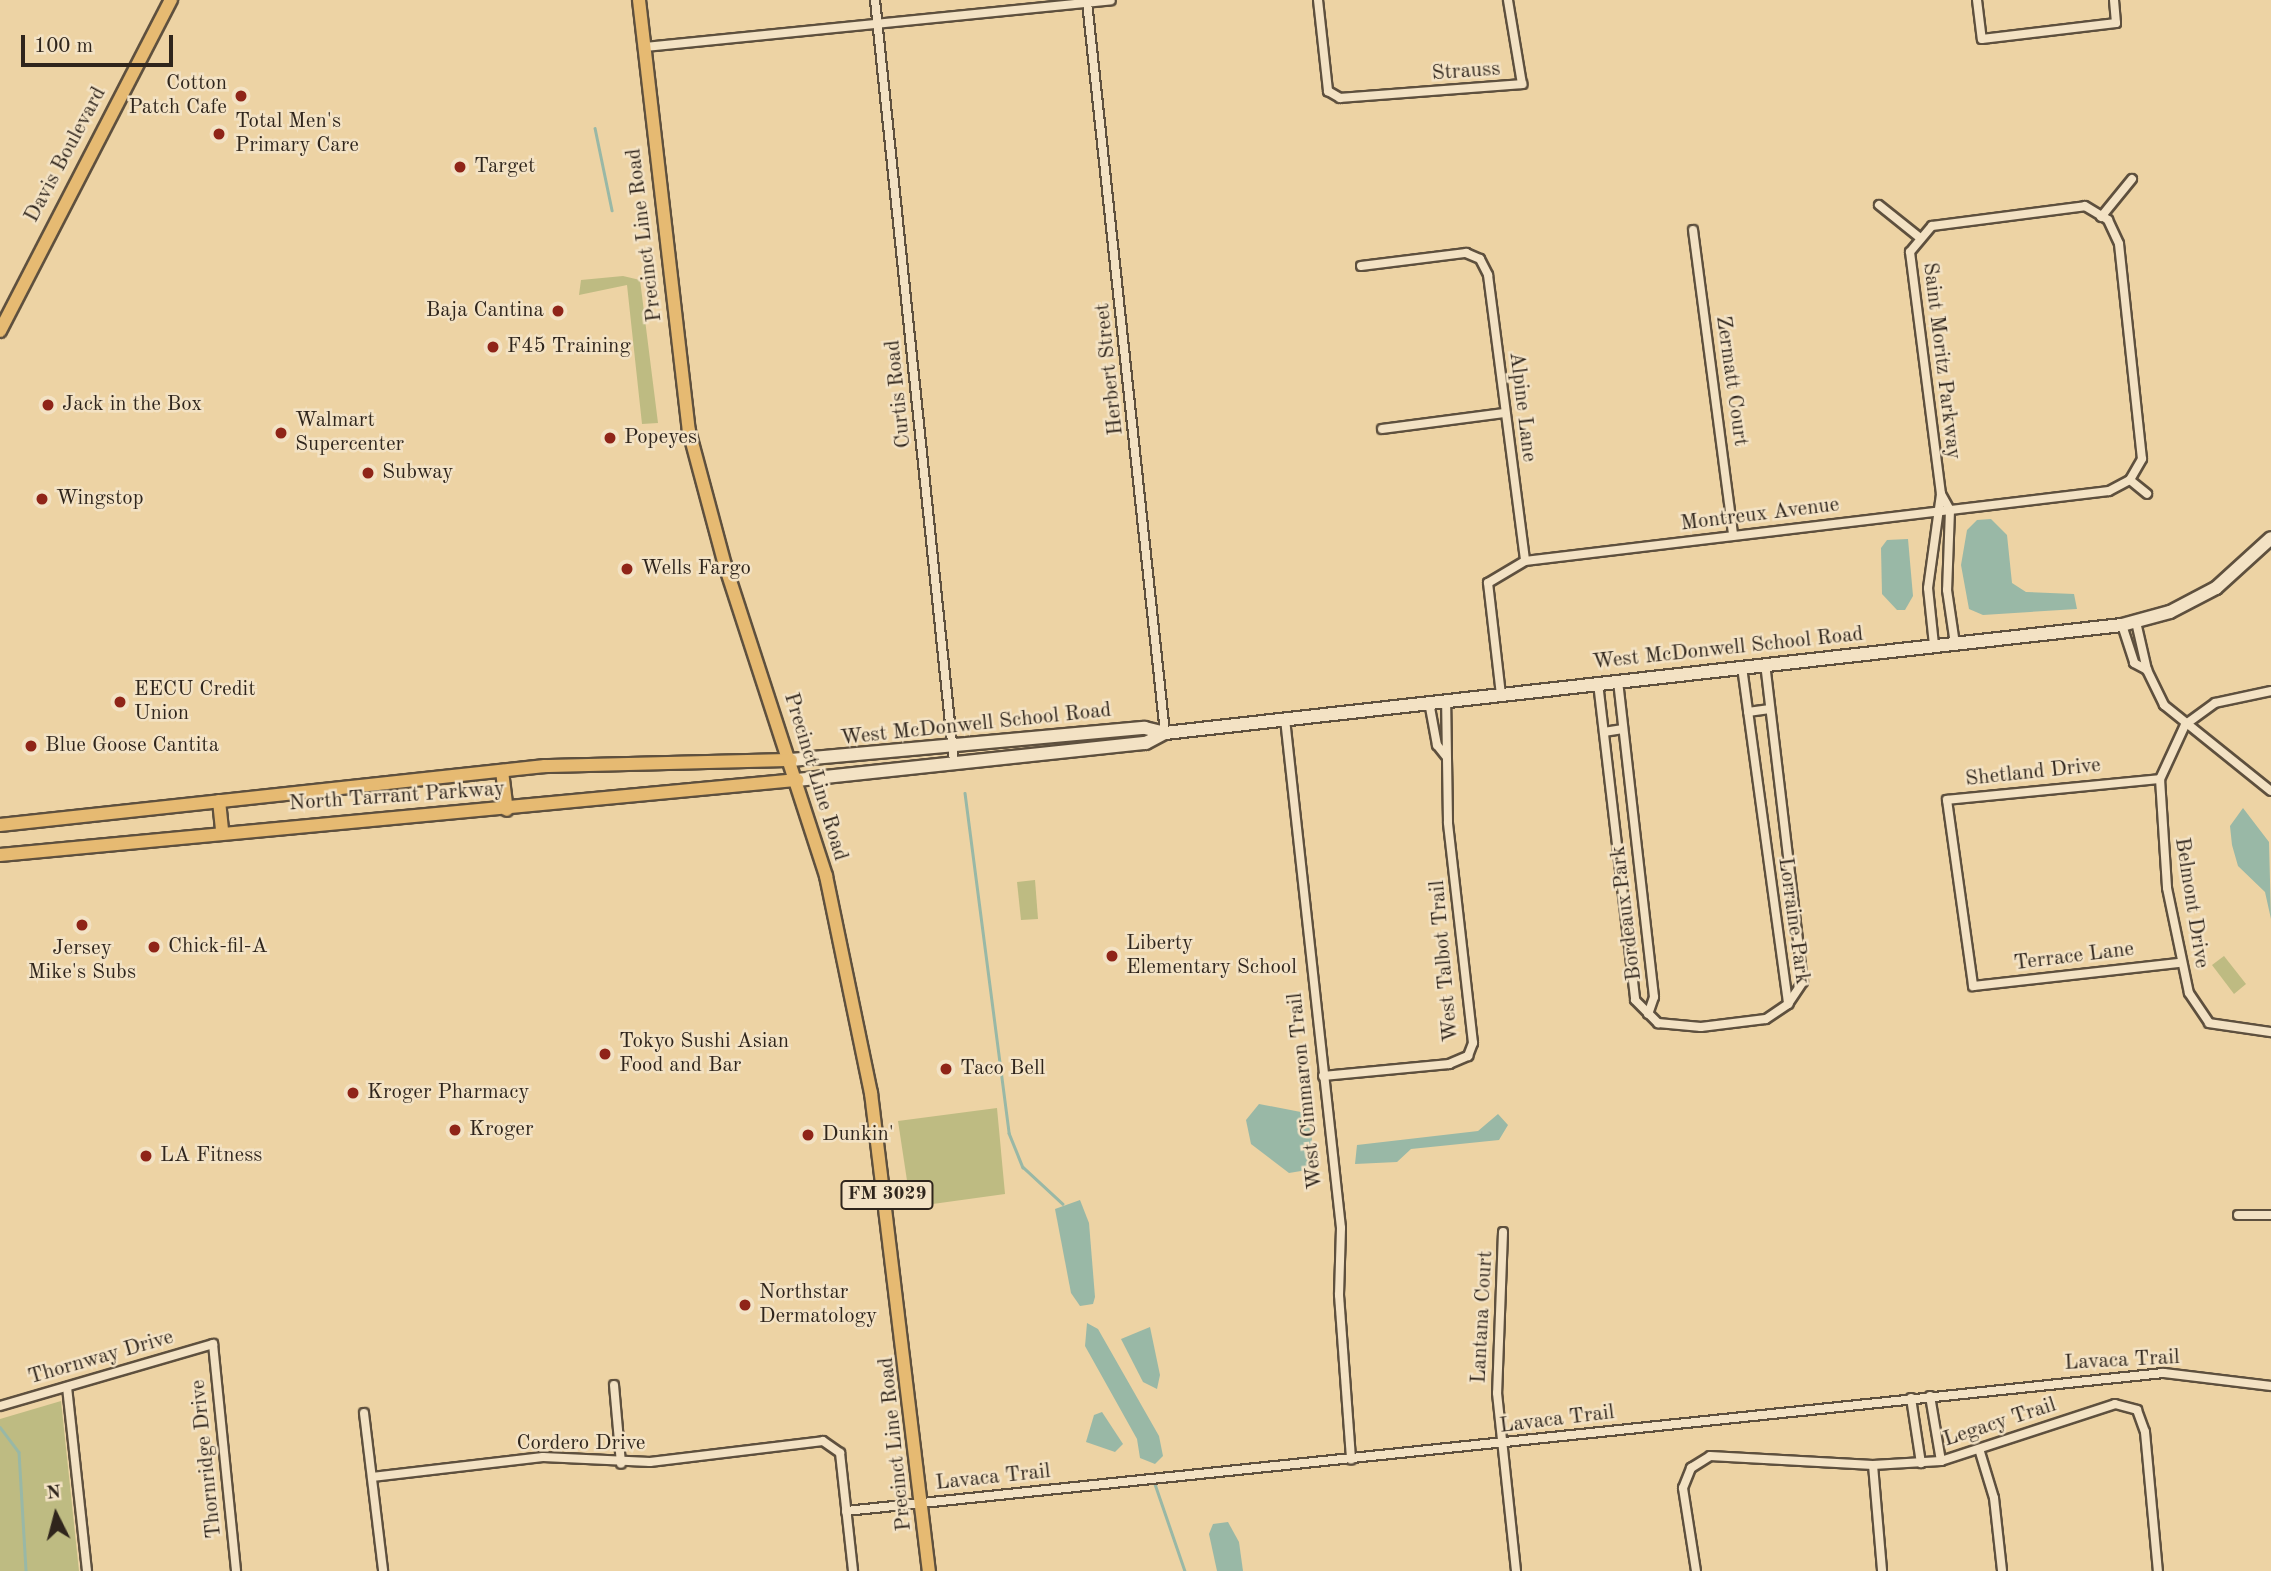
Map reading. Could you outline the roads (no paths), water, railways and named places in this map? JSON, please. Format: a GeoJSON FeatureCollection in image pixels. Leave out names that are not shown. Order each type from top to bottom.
{"type":"FeatureCollection","features":[{"type":"Feature","properties":{"kind":"main road","name":"Davis Boulevard"},"geometry":{"type":"LineString","coordinates":[[0,331],[171,0]]}},
{"type":"Feature","properties":{"kind":"main road","name":"Precinct Line Road"},"geometry":{"type":"LineString","coordinates":[[639,0],[690,431],[725,565],[791,760],[839,926],[872,1093],[929,1571]]}},
{"type":"Feature","properties":{"kind":"main road","name":"West McDonwell School Road"},"geometry":{"type":"LineString","coordinates":[[791,760],[1145,728],[1165,733],[2122,625],[2136,622],[2216,588],[2271,538]]}},
{"type":"Feature","properties":{"kind":"main road","name":"West McDonwell School Road"},"geometry":{"type":"LineString","coordinates":[[797,780],[1146,743],[1165,733]]}},
{"type":"Feature","properties":{"kind":"main road","name":"North Tarrant Parkway"},"geometry":{"type":"LineString","coordinates":[[0,825],[502,771],[791,760]]}},
{"type":"Feature","properties":{"kind":"main road"},"geometry":{"type":"LineString","coordinates":[[502,771],[507,810]]}},
{"type":"Feature","properties":{"kind":"main road","name":"North Tarrant Parkway"},"geometry":{"type":"LineString","coordinates":[[0,855],[222,830],[507,810],[797,780]]}},
{"type":"Feature","properties":{"kind":"main road"},"geometry":{"type":"LineString","coordinates":[[219,801],[222,830]]}},
{"type":"Feature","properties":{"kind":"street","name":"Curtis Road"},"geometry":{"type":"LineString","coordinates":[[875,0],[954,762]]}},
{"type":"Feature","properties":{"kind":"street"},"geometry":{"type":"LineString","coordinates":[[644,47],[1040,3],[1111,0]]}},
{"type":"Feature","properties":{"kind":"street","name":"Strauss"},"geometry":{"type":"LineString","coordinates":[[1318,0],[1328,91],[1340,98],[1522,84],[1508,0]]}},
{"type":"Feature","properties":{"kind":"street"},"geometry":{"type":"LineString","coordinates":[[1977,0],[1983,38],[2116,23],[2114,0]]}},
{"type":"Feature","properties":{"kind":"street","name":"Herbert Street"},"geometry":{"type":"LineString","coordinates":[[1087,2],[1165,733]]}},
{"type":"Feature","properties":{"kind":"street"},"geometry":{"type":"LineString","coordinates":[[2132,179],[2101,217],[2119,244],[2142,459],[2130,480],[2147,494]]}},
{"type":"Feature","properties":{"kind":"street"},"geometry":{"type":"LineString","coordinates":[[1879,205],[1919,237]]}},
{"type":"Feature","properties":{"kind":"street","name":"Saint Moritz Parkway"},"geometry":{"type":"LineString","coordinates":[[1950,510],[1941,494],[1910,253],[1919,237],[1932,226],[2085,206],[2101,217]]}},
{"type":"Feature","properties":{"kind":"street","name":"Zermatt Court"},"geometry":{"type":"LineString","coordinates":[[1693,230],[1734,535]]}},
{"type":"Feature","properties":{"kind":"street","name":"Alpine Lane"},"geometry":{"type":"LineString","coordinates":[[1360,266],[1466,253],[1480,259],[1488,275],[1524,561]]}},
{"type":"Feature","properties":{"kind":"street"},"geometry":{"type":"LineString","coordinates":[[1382,429],[1504,413]]}},
{"type":"Feature","properties":{"kind":"street","name":"Montreux Avenue"},"geometry":{"type":"LineString","coordinates":[[1502,695],[1488,583],[1524,561],[2109,491],[2130,480]]}},
{"type":"Feature","properties":{"kind":"street","name":"Saint Moritz Parkway"},"geometry":{"type":"LineString","coordinates":[[1934,645],[1928,588],[1935,512],[1941,494]]}},
{"type":"Feature","properties":{"kind":"street"},"geometry":{"type":"LineString","coordinates":[[1950,510],[1947,590],[1955,644]]}},
{"type":"Feature","properties":{"kind":"street"},"geometry":{"type":"LineString","coordinates":[[2136,622],[2147,670],[2165,705],[2185,725],[2271,791]]}},
{"type":"Feature","properties":{"kind":"street"},"geometry":{"type":"LineString","coordinates":[[2122,625],[2134,663],[2147,670]]}},
{"type":"Feature","properties":{"kind":"street","name":"Lorraine Park"},"geometry":{"type":"LineString","coordinates":[[1765,665],[1803,982],[1788,1004]]}},
{"type":"Feature","properties":{"kind":"street","name":"Lorraine Park"},"geometry":{"type":"LineString","coordinates":[[1742,667],[1788,1004]]}},
{"type":"Feature","properties":{"kind":"street","name":"Bordeaux Park"},"geometry":{"type":"LineString","coordinates":[[1598,683],[1635,1000],[1648,1014],[1654,997],[1618,681]]}},
{"type":"Feature","properties":{"kind":"street"},"geometry":{"type":"LineString","coordinates":[[2160,779],[2185,725],[2215,703],[2271,691]]}},
{"type":"Feature","properties":{"kind":"street","name":"West Talbot Trail"},"geometry":{"type":"LineString","coordinates":[[1323,1076],[1449,1064],[1468,1056],[1471,1020],[1446,756],[1446,701]]}},
{"type":"Feature","properties":{"kind":"street","name":"West Talbot Trail"},"geometry":{"type":"LineString","coordinates":[[1429,702],[1437,745],[1446,756]]}},
{"type":"Feature","properties":{"kind":"street"},"geometry":{"type":"LineString","coordinates":[[1748,712],[1770,709]]}},
{"type":"Feature","properties":{"kind":"street","name":"West Cimmaron Trail"},"geometry":{"type":"LineString","coordinates":[[1285,719],[1341,1228],[1339,1296],[1351,1460]]}},
{"type":"Feature","properties":{"kind":"street"},"geometry":{"type":"LineString","coordinates":[[1604,732],[1623,729]]}},
{"type":"Feature","properties":{"kind":"street","name":"Shetland Drive"},"geometry":{"type":"LineString","coordinates":[[1973,986],[1955,878],[1947,800],[2160,779]]}},
{"type":"Feature","properties":{"kind":"street","name":"Belmont Drive"},"geometry":{"type":"LineString","coordinates":[[2160,779],[2179,962],[2209,1023],[2271,1032]]}},
{"type":"Feature","properties":{"kind":"street","name":"Terrace Lane"},"geometry":{"type":"LineString","coordinates":[[1973,986],[2179,962]]}},
{"type":"Feature","properties":{"kind":"street"},"geometry":{"type":"LineString","coordinates":[[1648,1014],[1674,1029],[1766,1019],[1788,1004]]}},
{"type":"Feature","properties":{"kind":"street"},"geometry":{"type":"LineString","coordinates":[[2238,1214],[2271,1215]]}},
{"type":"Feature","properties":{"kind":"street","name":"Lantana Court"},"geometry":{"type":"LineString","coordinates":[[1503,1232],[1498,1352],[1502,1444],[1516,1571]]}},
{"type":"Feature","properties":{"kind":"street","name":"Thornway Drive"},"geometry":{"type":"LineString","coordinates":[[0,1406],[213,1344]]}},
{"type":"Feature","properties":{"kind":"street","name":"Thornridge Drive"},"geometry":{"type":"LineString","coordinates":[[213,1344],[236,1571]]}},
{"type":"Feature","properties":{"kind":"street","name":"Lavaca Trail"},"geometry":{"type":"LineString","coordinates":[[846,1511],[2164,1373],[2271,1386]]}},
{"type":"Feature","properties":{"kind":"street"},"geometry":{"type":"LineString","coordinates":[[614,1385],[621,1464]]}},
{"type":"Feature","properties":{"kind":"street"},"geometry":{"type":"LineString","coordinates":[[67,1387],[88,1571]]}},
{"type":"Feature","properties":{"kind":"street"},"geometry":{"type":"LineString","coordinates":[[1930,1396],[1941,1461]]}},
{"type":"Feature","properties":{"kind":"street"},"geometry":{"type":"LineString","coordinates":[[1912,1398],[1921,1463]]}},
{"type":"Feature","properties":{"kind":"street","name":"Legacy Trail"},"geometry":{"type":"LineString","coordinates":[[1696,1571],[1683,1488],[1691,1468],[1710,1456],[1873,1465],[1941,1461],[1980,1452],[2115,1404],[2137,1410],[2145,1432],[2158,1571]]}},
{"type":"Feature","properties":{"kind":"street"},"geometry":{"type":"LineString","coordinates":[[365,1413],[383,1571]]}},
{"type":"Feature","properties":{"kind":"street","name":"Cordero Drive"},"geometry":{"type":"LineString","coordinates":[[372,1477],[543,1457],[621,1464],[832,1444],[840,1453],[846,1511]]}},
{"type":"Feature","properties":{"kind":"street"},"geometry":{"type":"LineString","coordinates":[[1980,1452],[1994,1498],[2002,1571]]}},
{"type":"Feature","properties":{"kind":"street"},"geometry":{"type":"LineString","coordinates":[[1873,1465],[1882,1571]]}},
{"type":"Feature","properties":{"kind":"street"},"geometry":{"type":"LineString","coordinates":[[846,1511],[853,1571]]}},
{"type":"Feature","properties":{"kind":"waterway"},"geometry":{"type":"LineString","coordinates":[[595,128],[612,210]]}},
{"type":"Feature","properties":{"kind":"waterway"},"geometry":{"type":"LineString","coordinates":[[965,793],[1009,1133],[1023,1167],[1063,1204]]}},
{"type":"Feature","properties":{"kind":"waterway"},"geometry":{"type":"LineString","coordinates":[[0,1427],[19,1452],[26,1571]]}},
{"type":"Feature","properties":{"kind":"waterway"},"geometry":{"type":"LineString","coordinates":[[1155,1484],[1185,1571]]}},
{"type":"Feature","properties":{"kind":"place","name":"Cotton Patch Cafe"},"geometry":{"type":"Point","coordinates":[241,96]}},
{"type":"Feature","properties":{"kind":"place","name":"Total Men's Primary Care"},"geometry":{"type":"Point","coordinates":[219,134]}},
{"type":"Feature","properties":{"kind":"place","name":"Target"},"geometry":{"type":"Point","coordinates":[460,167]}},
{"type":"Feature","properties":{"kind":"place","name":"Baja Cantina"},"geometry":{"type":"Point","coordinates":[558,311]}},
{"type":"Feature","properties":{"kind":"place","name":"F45 Training"},"geometry":{"type":"Point","coordinates":[493,347]}},
{"type":"Feature","properties":{"kind":"place","name":"Jack in the Box"},"geometry":{"type":"Point","coordinates":[48,405]}},
{"type":"Feature","properties":{"kind":"place","name":"Walmart Supercenter"},"geometry":{"type":"Point","coordinates":[281,433]}},
{"type":"Feature","properties":{"kind":"place","name":"Popeyes"},"geometry":{"type":"Point","coordinates":[610,438]}},
{"type":"Feature","properties":{"kind":"place","name":"Subway"},"geometry":{"type":"Point","coordinates":[368,473]}},
{"type":"Feature","properties":{"kind":"place","name":"Wingstop"},"geometry":{"type":"Point","coordinates":[42,499]}},
{"type":"Feature","properties":{"kind":"place","name":"Wells Fargo"},"geometry":{"type":"Point","coordinates":[627,569]}},
{"type":"Feature","properties":{"kind":"place","name":"EECU Credit Union"},"geometry":{"type":"Point","coordinates":[120,702]}},
{"type":"Feature","properties":{"kind":"place","name":"Blue Goose Cantita"},"geometry":{"type":"Point","coordinates":[31,746]}},
{"type":"Feature","properties":{"kind":"place","name":"Jersey Mike's Subs"},"geometry":{"type":"Point","coordinates":[82,925]}},
{"type":"Feature","properties":{"kind":"place","name":"Chick-fil-A"},"geometry":{"type":"Point","coordinates":[154,947]}},
{"type":"Feature","properties":{"kind":"place","name":"Liberty Elementary School"},"geometry":{"type":"Point","coordinates":[1112,956]}},
{"type":"Feature","properties":{"kind":"place","name":"Tokyo Sushi Asian Food and Bar"},"geometry":{"type":"Point","coordinates":[605,1054]}},
{"type":"Feature","properties":{"kind":"place","name":"Taco Bell"},"geometry":{"type":"Point","coordinates":[946,1069]}},
{"type":"Feature","properties":{"kind":"place","name":"Kroger Pharmacy"},"geometry":{"type":"Point","coordinates":[353,1093]}},
{"type":"Feature","properties":{"kind":"place","name":"Kroger"},"geometry":{"type":"Point","coordinates":[455,1130]}},
{"type":"Feature","properties":{"kind":"place","name":"Dunkin'"},"geometry":{"type":"Point","coordinates":[808,1135]}},
{"type":"Feature","properties":{"kind":"place","name":"LA Fitness"},"geometry":{"type":"Point","coordinates":[146,1156]}},
{"type":"Feature","properties":{"kind":"place","name":"Northstar Dermatology"},"geometry":{"type":"Point","coordinates":[745,1305]}}]}
